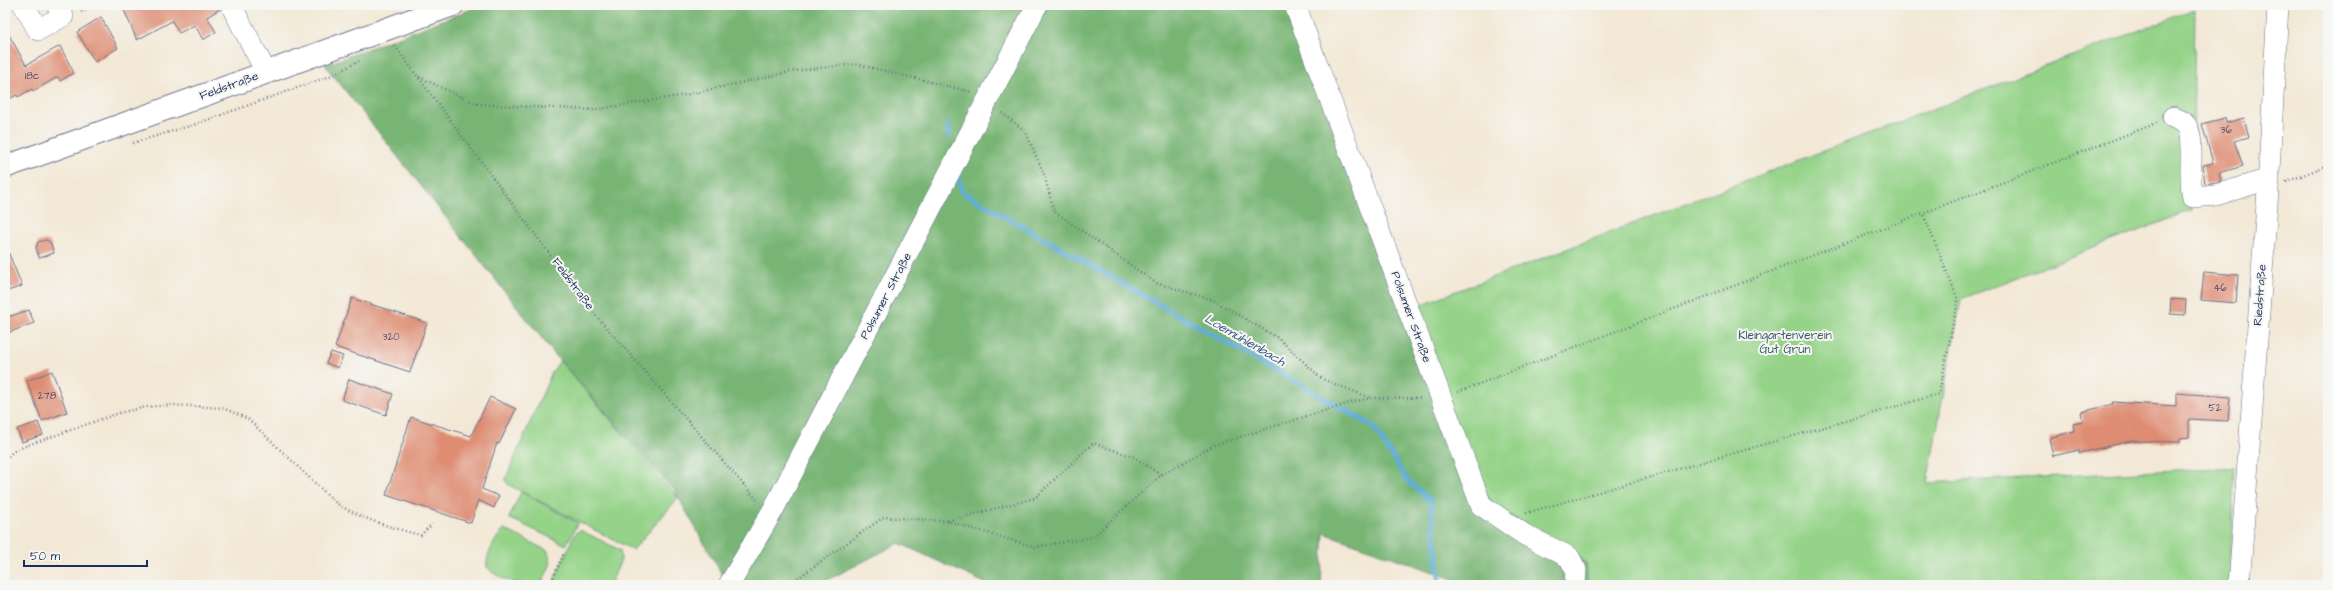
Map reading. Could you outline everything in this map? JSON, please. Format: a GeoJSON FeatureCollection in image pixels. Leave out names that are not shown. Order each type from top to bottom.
{"type":"FeatureCollection","features":[{"type":"Feature","properties":{"kind":"main road","name":"Feldstraße"},"geometry":{"type":"LineString","coordinates":[[5,167],[453,5]]}},
{"type":"Feature","properties":{"kind":"street"},"geometry":{"type":"LineString","coordinates":[[24,5],[38,30],[63,16],[57,5]]}},
{"type":"Feature","properties":{"kind":"street"},"geometry":{"type":"LineString","coordinates":[[231,5],[266,72]]}},
{"type":"Feature","properties":{"kind":"street","name":"Polsumer Straße"},"geometry":{"type":"LineString","coordinates":[[729,585],[773,510],[981,97],[1037,5]]}},
{"type":"Feature","properties":{"kind":"street","name":"Polsumer Straße"},"geometry":{"type":"LineString","coordinates":[[1295,5],[1481,505],[1525,535],[1569,557],[1576,570],[1575,585]]}},
{"type":"Feature","properties":{"kind":"street","name":"Riedstraße"},"geometry":{"type":"LineString","coordinates":[[2239,585],[2269,184],[2278,5]]}},
{"type":"Feature","properties":{"kind":"street"},"geometry":{"type":"LineString","coordinates":[[2173,117],[2185,123],[2190,134],[2190,188],[2193,197],[2216,195],[2269,184]]}},
{"type":"Feature","properties":{"kind":"path","name":"Feldstraße"},"geometry":{"type":"LineString","coordinates":[[392,42],[592,311],[760,503],[773,510]]}},
{"type":"Feature","properties":{"kind":"path"},"geometry":{"type":"LineString","coordinates":[[418,76],[476,104],[593,110],[685,95],[794,71],[856,64],[981,97],[1025,131],[1044,174],[1054,211],[1156,283],[1213,300],[1278,338],[1322,379],[1371,398]]}},
{"type":"Feature","properties":{"kind":"path"},"geometry":{"type":"LineString","coordinates":[[788,585],[884,517],[948,521],[1035,547],[1093,537],[1161,475],[1214,445],[1371,398],[1441,398],[2173,117]]}},
{"type":"Feature","properties":{"kind":"path"},"geometry":{"type":"LineString","coordinates":[[2269,184],[2328,165]]}},
{"type":"Feature","properties":{"kind":"path"},"geometry":{"type":"LineString","coordinates":[[1502,520],[1939,394],[1958,300],[1923,213]]}},
{"type":"Feature","properties":{"kind":"path"},"geometry":{"type":"LineString","coordinates":[[5,459],[14,451],[28,445],[119,413],[146,407],[173,405],[223,408],[248,419],[336,503],[348,511],[396,529],[421,535],[432,524]]}},
{"type":"Feature","properties":{"kind":"path"},"geometry":{"type":"LineString","coordinates":[[948,521],[1035,498],[1093,443],[1134,457],[1161,475]]}},
{"type":"Feature","properties":{"kind":"path"},"geometry":{"type":"LineString","coordinates":[[550,585],[564,553]]}},
{"type":"Feature","properties":{"kind":"green space"},"geometry":{"type":"Polygon","coordinates":[[[482,5],[1300,5],[1477,483],[1496,507],[1566,548],[1586,563],[1587,585],[1470,585],[1324,533],[1321,585],[989,585],[899,543],[818,585],[728,585],[674,490],[560,361],[325,65],[482,5]]]}},
{"type":"Feature","properties":{"kind":"green space","name":"Kleingartenverein Gut Grün"},"geometry":{"type":"Polygon","coordinates":[[[2195,9],[2192,210],[1961,299],[1927,483],[2234,467],[2230,585],[1587,585],[1586,563],[1496,507],[1477,483],[1412,308],[2195,9]]]}},
{"type":"Feature","properties":{"kind":"green space"},"geometry":{"type":"Polygon","coordinates":[[[560,361],[678,498],[633,550],[509,485],[505,480],[552,372],[560,361]]]}},
{"type":"Feature","properties":{"kind":"green space"},"geometry":{"type":"Polygon","coordinates":[[[521,492],[578,523],[566,545],[509,518],[521,492]]]}},
{"type":"Feature","properties":{"kind":"green space"},"geometry":{"type":"Polygon","coordinates":[[[504,529],[548,551],[551,563],[541,585],[512,582],[498,576],[487,567],[490,552],[498,536],[504,529]]]}},
{"type":"Feature","properties":{"kind":"green space"},"geometry":{"type":"Polygon","coordinates":[[[580,530],[620,550],[621,560],[610,585],[552,585],[574,535],[580,530]]]}},
{"type":"Feature","properties":{"kind":"building"},"geometry":{"type":"Polygon","coordinates":[[[133,5],[219,5],[220,9],[207,17],[216,32],[203,40],[195,25],[179,33],[172,21],[137,40],[124,10],[133,5]]]}},
{"type":"Feature","properties":{"kind":"building"},"geometry":{"type":"Polygon","coordinates":[[[101,17],[118,48],[95,62],[77,32],[101,17]]]}},
{"type":"Feature","properties":{"kind":"building"},"geometry":{"type":"Polygon","coordinates":[[[5,28],[26,65],[60,46],[74,73],[60,81],[58,77],[33,91],[32,89],[18,97],[17,95],[5,101],[5,28]]]}},
{"type":"Feature","properties":{"kind":"building"},"geometry":{"type":"Polygon","coordinates":[[[2225,118],[2226,123],[2244,118],[2249,137],[2234,141],[2243,166],[2219,173],[2221,181],[2205,184],[2203,165],[2213,163],[2202,124],[2225,118]]]}},
{"type":"Feature","properties":{"kind":"building"},"geometry":{"type":"Polygon","coordinates":[[[46,240],[50,242],[54,253],[39,258],[36,248],[38,242],[46,240]]]}},
{"type":"Feature","properties":{"kind":"building"},"geometry":{"type":"Polygon","coordinates":[[[5,244],[22,286],[5,292],[5,244]]]}},
{"type":"Feature","properties":{"kind":"building"},"geometry":{"type":"Polygon","coordinates":[[[2204,272],[2238,275],[2236,303],[2201,300],[2204,272]]]}},
{"type":"Feature","properties":{"kind":"building"},"geometry":{"type":"Polygon","coordinates":[[[352,298],[427,323],[410,372],[335,347],[352,298]]]}},
{"type":"Feature","properties":{"kind":"building"},"geometry":{"type":"Polygon","coordinates":[[[2171,299],[2186,300],[2185,315],[2170,314],[2171,299]]]}},
{"type":"Feature","properties":{"kind":"building"},"geometry":{"type":"Polygon","coordinates":[[[29,310],[34,323],[5,334],[5,318],[29,310]]]}},
{"type":"Feature","properties":{"kind":"building"},"geometry":{"type":"Polygon","coordinates":[[[331,352],[343,356],[338,368],[326,363],[331,352]]]}},
{"type":"Feature","properties":{"kind":"building"},"geometry":{"type":"Polygon","coordinates":[[[52,371],[67,412],[42,421],[27,381],[52,371]]]}},
{"type":"Feature","properties":{"kind":"building"},"geometry":{"type":"Polygon","coordinates":[[[349,379],[393,394],[386,415],[342,400],[349,379]]]}},
{"type":"Feature","properties":{"kind":"building"},"geometry":{"type":"Polygon","coordinates":[[[2176,393],[2230,397],[2228,421],[2189,419],[2189,437],[2180,438],[2180,442],[2131,441],[2079,453],[2079,450],[2053,456],[2049,438],[2074,431],[2073,423],[2083,421],[2081,412],[2113,404],[2112,402],[2176,406],[2176,393]]]}},
{"type":"Feature","properties":{"kind":"building"},"geometry":{"type":"Polygon","coordinates":[[[490,397],[516,409],[499,444],[497,443],[482,489],[499,496],[494,508],[478,500],[471,523],[386,495],[411,417],[471,436],[490,397]]]}},
{"type":"Feature","properties":{"kind":"building"},"geometry":{"type":"Polygon","coordinates":[[[38,422],[43,435],[22,442],[17,429],[38,422]]]}},
{"type":"Feature","properties":{"kind":"waterway","name":"Loemühlenbach"},"geometry":{"type":"LineString","coordinates":[[947,124],[949,137]]}},
{"type":"Feature","properties":{"kind":"waterway","name":"Loemühlenbach"},"geometry":{"type":"LineString","coordinates":[[959,178],[962,192],[1373,426],[1407,480],[1431,501],[1440,585]]}}]}
